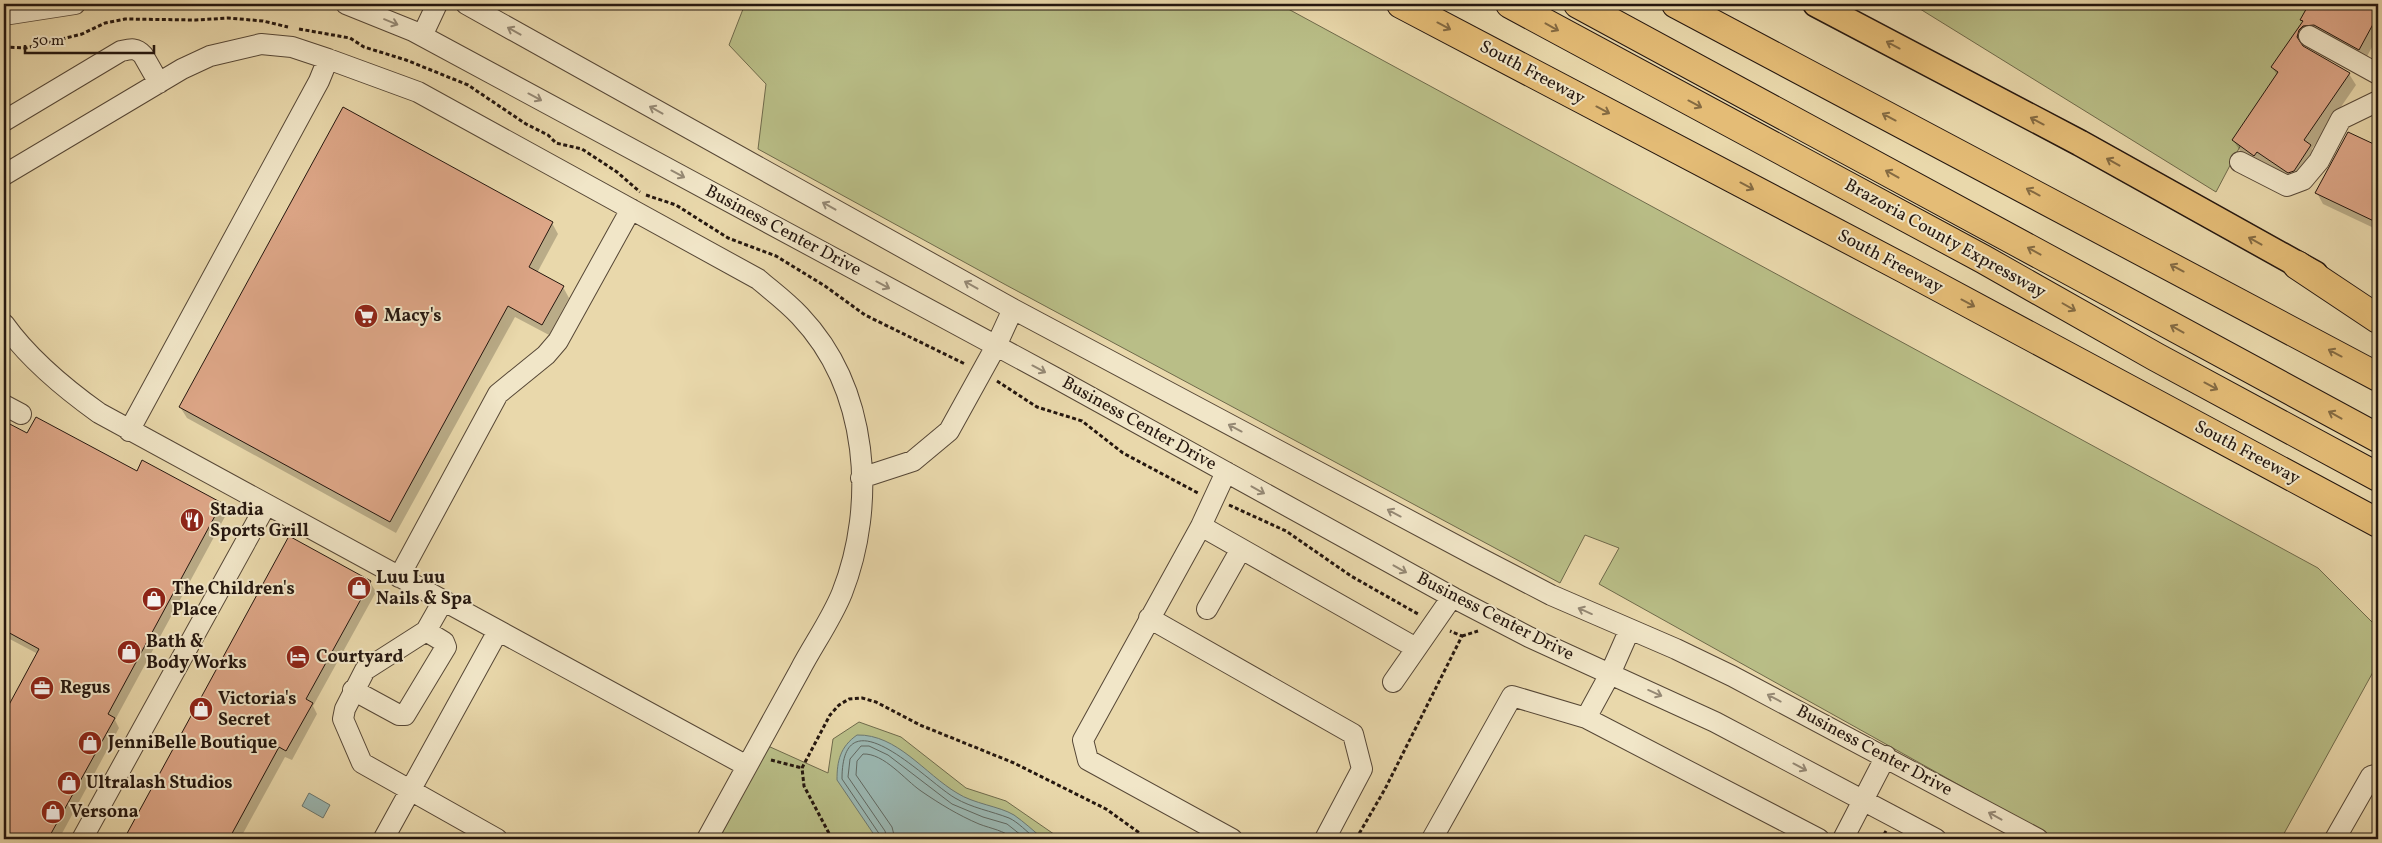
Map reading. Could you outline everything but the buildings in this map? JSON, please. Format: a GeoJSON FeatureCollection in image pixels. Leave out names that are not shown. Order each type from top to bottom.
{"type":"FeatureCollection","features":[{"type":"Feature","properties":{"kind":"highway","name":"South Freeway"},"geometry":{"type":"LineString","coordinates":[[1400,4],[2137,393],[2378,523]]}},
{"type":"Feature","properties":{"kind":"highway","name":"Brazoria County Expressway"},"geometry":{"type":"LineString","coordinates":[[1510,4],[1983,259],[2156,357],[2378,478]]}},
{"type":"Feature","properties":{"kind":"highway","name":"Brazoria County Expressway"},"geometry":{"type":"LineString","coordinates":[[1578,4],[2378,438]]}},
{"type":"Feature","properties":{"kind":"highway"},"geometry":{"type":"LineString","coordinates":[[1676,4],[2378,377]]}},
{"type":"Feature","properties":{"kind":"highway"},"geometry":{"type":"LineString","coordinates":[[2297,265],[2378,319]]}},
{"type":"Feature","properties":{"kind":"highway"},"geometry":{"type":"LineString","coordinates":[[2137,393],[2378,541]]}},
{"type":"Feature","properties":{"kind":"main road"},"geometry":{"type":"LineString","coordinates":[[1816,4],[2080,144],[2378,309]]}},
{"type":"Feature","properties":{"kind":"street"},"geometry":{"type":"LineString","coordinates":[[4,15],[75,4]]}},
{"type":"Feature","properties":{"kind":"street","name":"Business Center Drive"},"geometry":{"type":"LineString","coordinates":[[346,4],[422,36],[996,346],[1452,597],[1529,637],[1715,722],[1936,839]]}},
{"type":"Feature","properties":{"kind":"street"},"geometry":{"type":"LineString","coordinates":[[422,36],[437,4]]}},
{"type":"Feature","properties":{"kind":"street","name":"Business Center Drive"},"geometry":{"type":"LineString","coordinates":[[466,4],[1013,309],[1484,561],[1551,595],[1724,672],[1886,756],[2038,839]]}},
{"type":"Feature","properties":{"kind":"street"},"geometry":{"type":"LineString","coordinates":[[2309,36],[2378,74]]}},
{"type":"Feature","properties":{"kind":"street"},"geometry":{"type":"LineString","coordinates":[[6,168],[210,56],[261,44],[292,47],[418,92],[758,279],[802,317],[840,375],[860,439],[859,537],[841,595],[707,839]]}},
{"type":"Feature","properties":{"kind":"street"},"geometry":{"type":"LineString","coordinates":[[4,121],[121,52],[131,48],[143,55],[160,83]]}},
{"type":"Feature","properties":{"kind":"street"},"geometry":{"type":"LineString","coordinates":[[129,431],[319,81],[328,59]]}},
{"type":"Feature","properties":{"kind":"street"},"geometry":{"type":"LineString","coordinates":[[2240,162],[2288,186],[2303,180],[2319,161],[2341,119],[2377,105],[2373,90],[2378,81]]}},
{"type":"Feature","properties":{"kind":"street"},"geometry":{"type":"LineString","coordinates":[[399,577],[494,400],[505,387],[546,355],[558,341],[631,209]]}},
{"type":"Feature","properties":{"kind":"street"},"geometry":{"type":"LineString","coordinates":[[861,478],[913,461],[949,431],[996,346],[1013,309]]}},
{"type":"Feature","properties":{"kind":"street"},"geometry":{"type":"LineString","coordinates":[[5,327],[43,368],[73,394],[129,431],[747,766]]}},
{"type":"Feature","properties":{"kind":"street"},"geometry":{"type":"LineString","coordinates":[[1226,472],[1202,526],[1149,618],[1083,740],[1088,760],[1232,839]]}},
{"type":"Feature","properties":{"kind":"street"},"geometry":{"type":"LineString","coordinates":[[82,839],[266,505]]}},
{"type":"Feature","properties":{"kind":"street"},"geometry":{"type":"LineString","coordinates":[[1202,526],[1416,648]]}},
{"type":"Feature","properties":{"kind":"street"},"geometry":{"type":"LineString","coordinates":[[1207,609],[1241,549]]}},
{"type":"Feature","properties":{"kind":"street"},"geometry":{"type":"LineString","coordinates":[[1393,682],[1452,597]]}},
{"type":"Feature","properties":{"kind":"street"},"geometry":{"type":"LineString","coordinates":[[443,601],[426,632],[365,670],[353,690],[343,719],[362,763],[497,839]]}},
{"type":"Feature","properties":{"kind":"street"},"geometry":{"type":"LineString","coordinates":[[1149,618],[1353,734],[1362,769],[1325,839]]}},
{"type":"Feature","properties":{"kind":"street"},"geometry":{"type":"LineString","coordinates":[[1586,718],[1610,674],[1629,630]]}},
{"type":"Feature","properties":{"kind":"street"},"geometry":{"type":"LineString","coordinates":[[388,838],[410,791],[498,631]]}},
{"type":"Feature","properties":{"kind":"street"},"geometry":{"type":"LineString","coordinates":[[353,690],[399,715],[405,715],[446,647],[444,642],[426,632]]}},
{"type":"Feature","properties":{"kind":"street"},"geometry":{"type":"LineString","coordinates":[[1441,836],[1512,696],[1586,718],[1811,838]]}},
{"type":"Feature","properties":{"kind":"street"},"geometry":{"type":"LineString","coordinates":[[1843,839],[1886,756]]}},
{"type":"Feature","properties":{"kind":"street"},"geometry":{"type":"LineString","coordinates":[[2334,839],[2371,776],[2378,774]]}},
{"type":"Feature","properties":{"kind":"path"},"geometry":{"type":"LineString","coordinates":[[832,839],[804,786],[802,768],[830,714],[838,705],[849,699],[862,698],[876,702],[920,725],[1014,763],[1106,810],[1148,839]]}},
{"type":"Feature","properties":{"kind":"path"},"geometry":{"type":"LineString","coordinates":[[1882,839],[1886,831]]}},
{"type":"Feature","properties":{"kind":"green space"},"geometry":{"type":"Polygon","coordinates":[[[745,4],[1279,4],[2318,568],[2378,628],[2378,663],[2281,839],[2056,839],[1599,584],[1619,548],[1585,535],[1560,583],[1006,285],[758,149],[766,84],[729,45],[745,4]]]}},
{"type":"Feature","properties":{"kind":"green space"},"geometry":{"type":"Polygon","coordinates":[[[1912,4],[2315,4],[2216,192],[1912,4]]]}},
{"type":"Feature","properties":{"kind":"green space"},"geometry":{"type":"Polygon","coordinates":[[[859,722],[901,737],[966,788],[1006,801],[1061,839],[719,839],[768,746],[828,773],[833,739],[859,722]]]}},
{"type":"Feature","properties":{"kind":"water"},"geometry":{"type":"Polygon","coordinates":[[[857,735],[871,736],[898,748],[957,793],[1014,815],[1043,839],[877,839],[837,780],[838,767],[843,750],[857,735]]]}},
{"type":"Feature","properties":{"kind":"water"},"geometry":{"type":"Polygon","coordinates":[[[309,793],[330,805],[323,818],[302,806],[309,793]]]}},
{"type":"Feature","properties":{"kind":"place","name":"Macy's"},"geometry":{"type":"Point","coordinates":[366,316]}},
{"type":"Feature","properties":{"kind":"place","name":"Stadia Sports Grill"},"geometry":{"type":"Point","coordinates":[192,520]}},
{"type":"Feature","properties":{"kind":"place","name":"Luu Luu Nails & Spa"},"geometry":{"type":"Point","coordinates":[359,588]}},
{"type":"Feature","properties":{"kind":"place","name":"The Children's Place"},"geometry":{"type":"Point","coordinates":[154,599]}},
{"type":"Feature","properties":{"kind":"place","name":"Bath & Body Works"},"geometry":{"type":"Point","coordinates":[129,652]}},
{"type":"Feature","properties":{"kind":"place","name":"Courtyard"},"geometry":{"type":"Point","coordinates":[298,657]}},
{"type":"Feature","properties":{"kind":"place","name":"Regus"},"geometry":{"type":"Point","coordinates":[42,688]}},
{"type":"Feature","properties":{"kind":"place","name":"Victoria's Secret"},"geometry":{"type":"Point","coordinates":[201,709]}},
{"type":"Feature","properties":{"kind":"place","name":"JenniBelle Boutique"},"geometry":{"type":"Point","coordinates":[90,743]}},
{"type":"Feature","properties":{"kind":"place","name":"Ultralash Studios"},"geometry":{"type":"Point","coordinates":[69,783]}},
{"type":"Feature","properties":{"kind":"place","name":"Versona"},"geometry":{"type":"Point","coordinates":[53,812]}}]}
